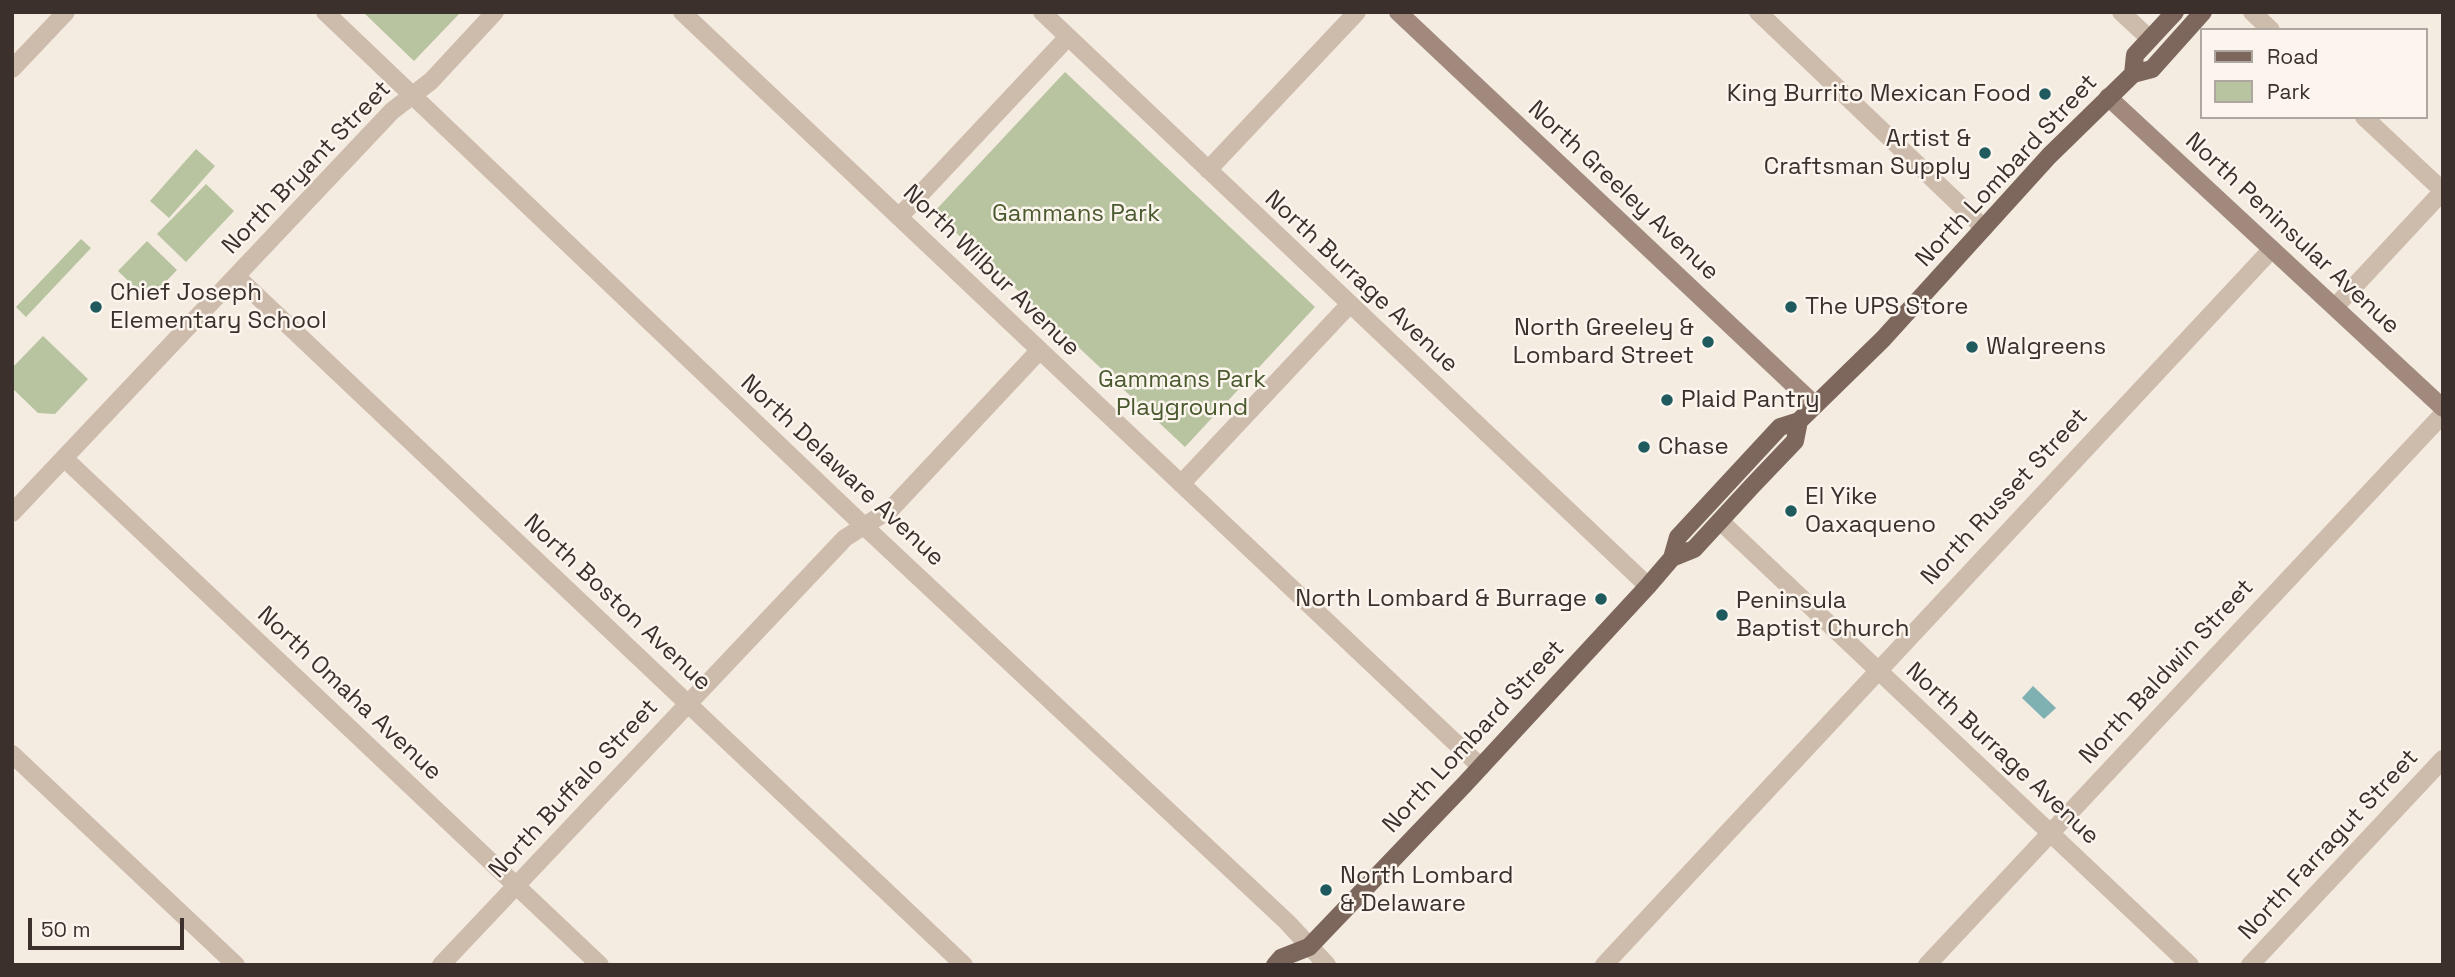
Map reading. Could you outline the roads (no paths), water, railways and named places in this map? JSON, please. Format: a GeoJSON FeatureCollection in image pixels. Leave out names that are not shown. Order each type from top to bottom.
{"type":"FeatureCollection","features":[{"type":"Feature","properties":{"kind":"main road","name":"North Lombard Street"},"geometry":{"type":"LineString","coordinates":[[2133,74],[2135,55],[2175,12]]}},
{"type":"Feature","properties":{"kind":"main road","name":"North Lombard Street"},"geometry":{"type":"LineString","coordinates":[[1275,965],[1281,958],[1309,947],[1481,766],[1648,586],[1672,558],[1678,537],[1780,427],[1799,421],[1883,339],[2049,156],[2133,74],[2152,69],[2203,12]]}},
{"type":"Feature","properties":{"kind":"main road","name":"North Lombard Street"},"geometry":{"type":"LineString","coordinates":[[1672,558],[1694,549],[1720,521],[1794,441],[1799,421]]}},
{"type":"Feature","properties":{"kind":"main road","name":"North Lombard Street"},"geometry":{"type":"LineString","coordinates":[[1303,965],[1309,947]]}},
{"type":"Feature","properties":{"kind":"street"},"geometry":{"type":"LineString","coordinates":[[14,63],[66,12]]}},
{"type":"Feature","properties":{"kind":"street","name":"North Delaware Avenue"},"geometry":{"type":"LineString","coordinates":[[325,12],[864,526],[1287,922],[1327,965]]}},
{"type":"Feature","properties":{"kind":"street","name":"North Bryant Street"},"geometry":{"type":"LineString","coordinates":[[12,513],[392,111],[431,81],[495,12]]}},
{"type":"Feature","properties":{"kind":"street","name":"North Wilbur Avenue"},"geometry":{"type":"LineString","coordinates":[[682,12],[1481,766]]}},
{"type":"Feature","properties":{"kind":"street","name":"North Burrage Avenue"},"geometry":{"type":"LineString","coordinates":[[1042,12],[1648,586]]}},
{"type":"Feature","properties":{"kind":"street"},"geometry":{"type":"LineString","coordinates":[[1208,170],[1357,12]]}},
{"type":"Feature","properties":{"kind":"street","name":"North Greeley Avenue"},"geometry":{"type":"LineString","coordinates":[[1398,12],[1815,405]]}},
{"type":"Feature","properties":{"kind":"street"},"geometry":{"type":"LineString","coordinates":[[1758,12],[1984,228]]}},
{"type":"Feature","properties":{"kind":"street"},"geometry":{"type":"LineString","coordinates":[[2121,12],[2150,39]]}},
{"type":"Feature","properties":{"kind":"street"},"geometry":{"type":"LineString","coordinates":[[2252,12],[2268,28]]}},
{"type":"Feature","properties":{"kind":"street"},"geometry":{"type":"LineString","coordinates":[[899,217],[1068,37]]}},
{"type":"Feature","properties":{"kind":"street","name":"North Peninsular Avenue"},"geometry":{"type":"LineString","coordinates":[[2108,97],[2443,408]]}},
{"type":"Feature","properties":{"kind":"street"},"geometry":{"type":"LineString","coordinates":[[2334,307],[2443,191],[2366,119]]}},
{"type":"Feature","properties":{"kind":"street","name":"North Russet Street"},"geometry":{"type":"LineString","coordinates":[[1604,965],[2272,248]]}},
{"type":"Feature","properties":{"kind":"street","name":"North Boston Avenue"},"geometry":{"type":"LineString","coordinates":[[236,276],[964,965]]}},
{"type":"Feature","properties":{"kind":"street"},"geometry":{"type":"LineString","coordinates":[[1181,484],[1349,305]]}},
{"type":"Feature","properties":{"kind":"street","name":"North Buffalo Street"},"geometry":{"type":"LineString","coordinates":[[441,965],[845,538],[891,509],[1040,351]]}},
{"type":"Feature","properties":{"kind":"street","name":"North Baldwin Street"},"geometry":{"type":"LineString","coordinates":[[1927,965],[2443,414]]}},
{"type":"Feature","properties":{"kind":"street","name":"North Omaha Avenue"},"geometry":{"type":"LineString","coordinates":[[64,458],[600,965]]}},
{"type":"Feature","properties":{"kind":"street","name":"North Burrage Avenue"},"geometry":{"type":"LineString","coordinates":[[1720,521],[2190,965]]}},
{"type":"Feature","properties":{"kind":"street"},"geometry":{"type":"LineString","coordinates":[[12,754],[236,965]]}},
{"type":"Feature","properties":{"kind":"street","name":"North Farragut Street"},"geometry":{"type":"LineString","coordinates":[[2250,965],[2443,759]]}},
{"type":"Feature","properties":{"kind":"water"},"geometry":{"type":"Polygon","coordinates":[[[2033,686],[2056,708],[2044,719],[2022,698],[2033,686]]]}},
{"type":"Feature","properties":{"kind":"place","name":"King Burrito Mexican Food"},"geometry":{"type":"Point","coordinates":[2045,94]}},
{"type":"Feature","properties":{"kind":"place","name":"Artist & Craftsman Supply"},"geometry":{"type":"Point","coordinates":[1985,153]}},
{"type":"Feature","properties":{"kind":"place","name":"Chief Joseph Elementary School"},"geometry":{"type":"Point","coordinates":[96,307]}},
{"type":"Feature","properties":{"kind":"place","name":"The UPS Store"},"geometry":{"type":"Point","coordinates":[1791,307]}},
{"type":"Feature","properties":{"kind":"place","name":"North Greeley & Lombard Street"},"geometry":{"type":"Point","coordinates":[1708,342]}},
{"type":"Feature","properties":{"kind":"place","name":"Walgreens"},"geometry":{"type":"Point","coordinates":[1972,347]}},
{"type":"Feature","properties":{"kind":"place","name":"Plaid Pantry"},"geometry":{"type":"Point","coordinates":[1667,400]}},
{"type":"Feature","properties":{"kind":"place","name":"Chase"},"geometry":{"type":"Point","coordinates":[1644,447]}},
{"type":"Feature","properties":{"kind":"place","name":"El Yike Oaxaqueno"},"geometry":{"type":"Point","coordinates":[1791,511]}},
{"type":"Feature","properties":{"kind":"place","name":"North Lombard & Burrage"},"geometry":{"type":"Point","coordinates":[1601,599]}},
{"type":"Feature","properties":{"kind":"place","name":"Peninsula Baptist Church"},"geometry":{"type":"Point","coordinates":[1722,615]}},
{"type":"Feature","properties":{"kind":"place","name":"North Lombard & Delaware"},"geometry":{"type":"Point","coordinates":[1326,890]}},
{"type":"Feature","properties":{"kind":"park label","name":"Gammans Park"},"geometry":{"type":"Point","coordinates":[1076,214]}},
{"type":"Feature","properties":{"kind":"park label","name":"Gammans Park Playground"},"geometry":{"type":"Point","coordinates":[1182,394]}}]}
